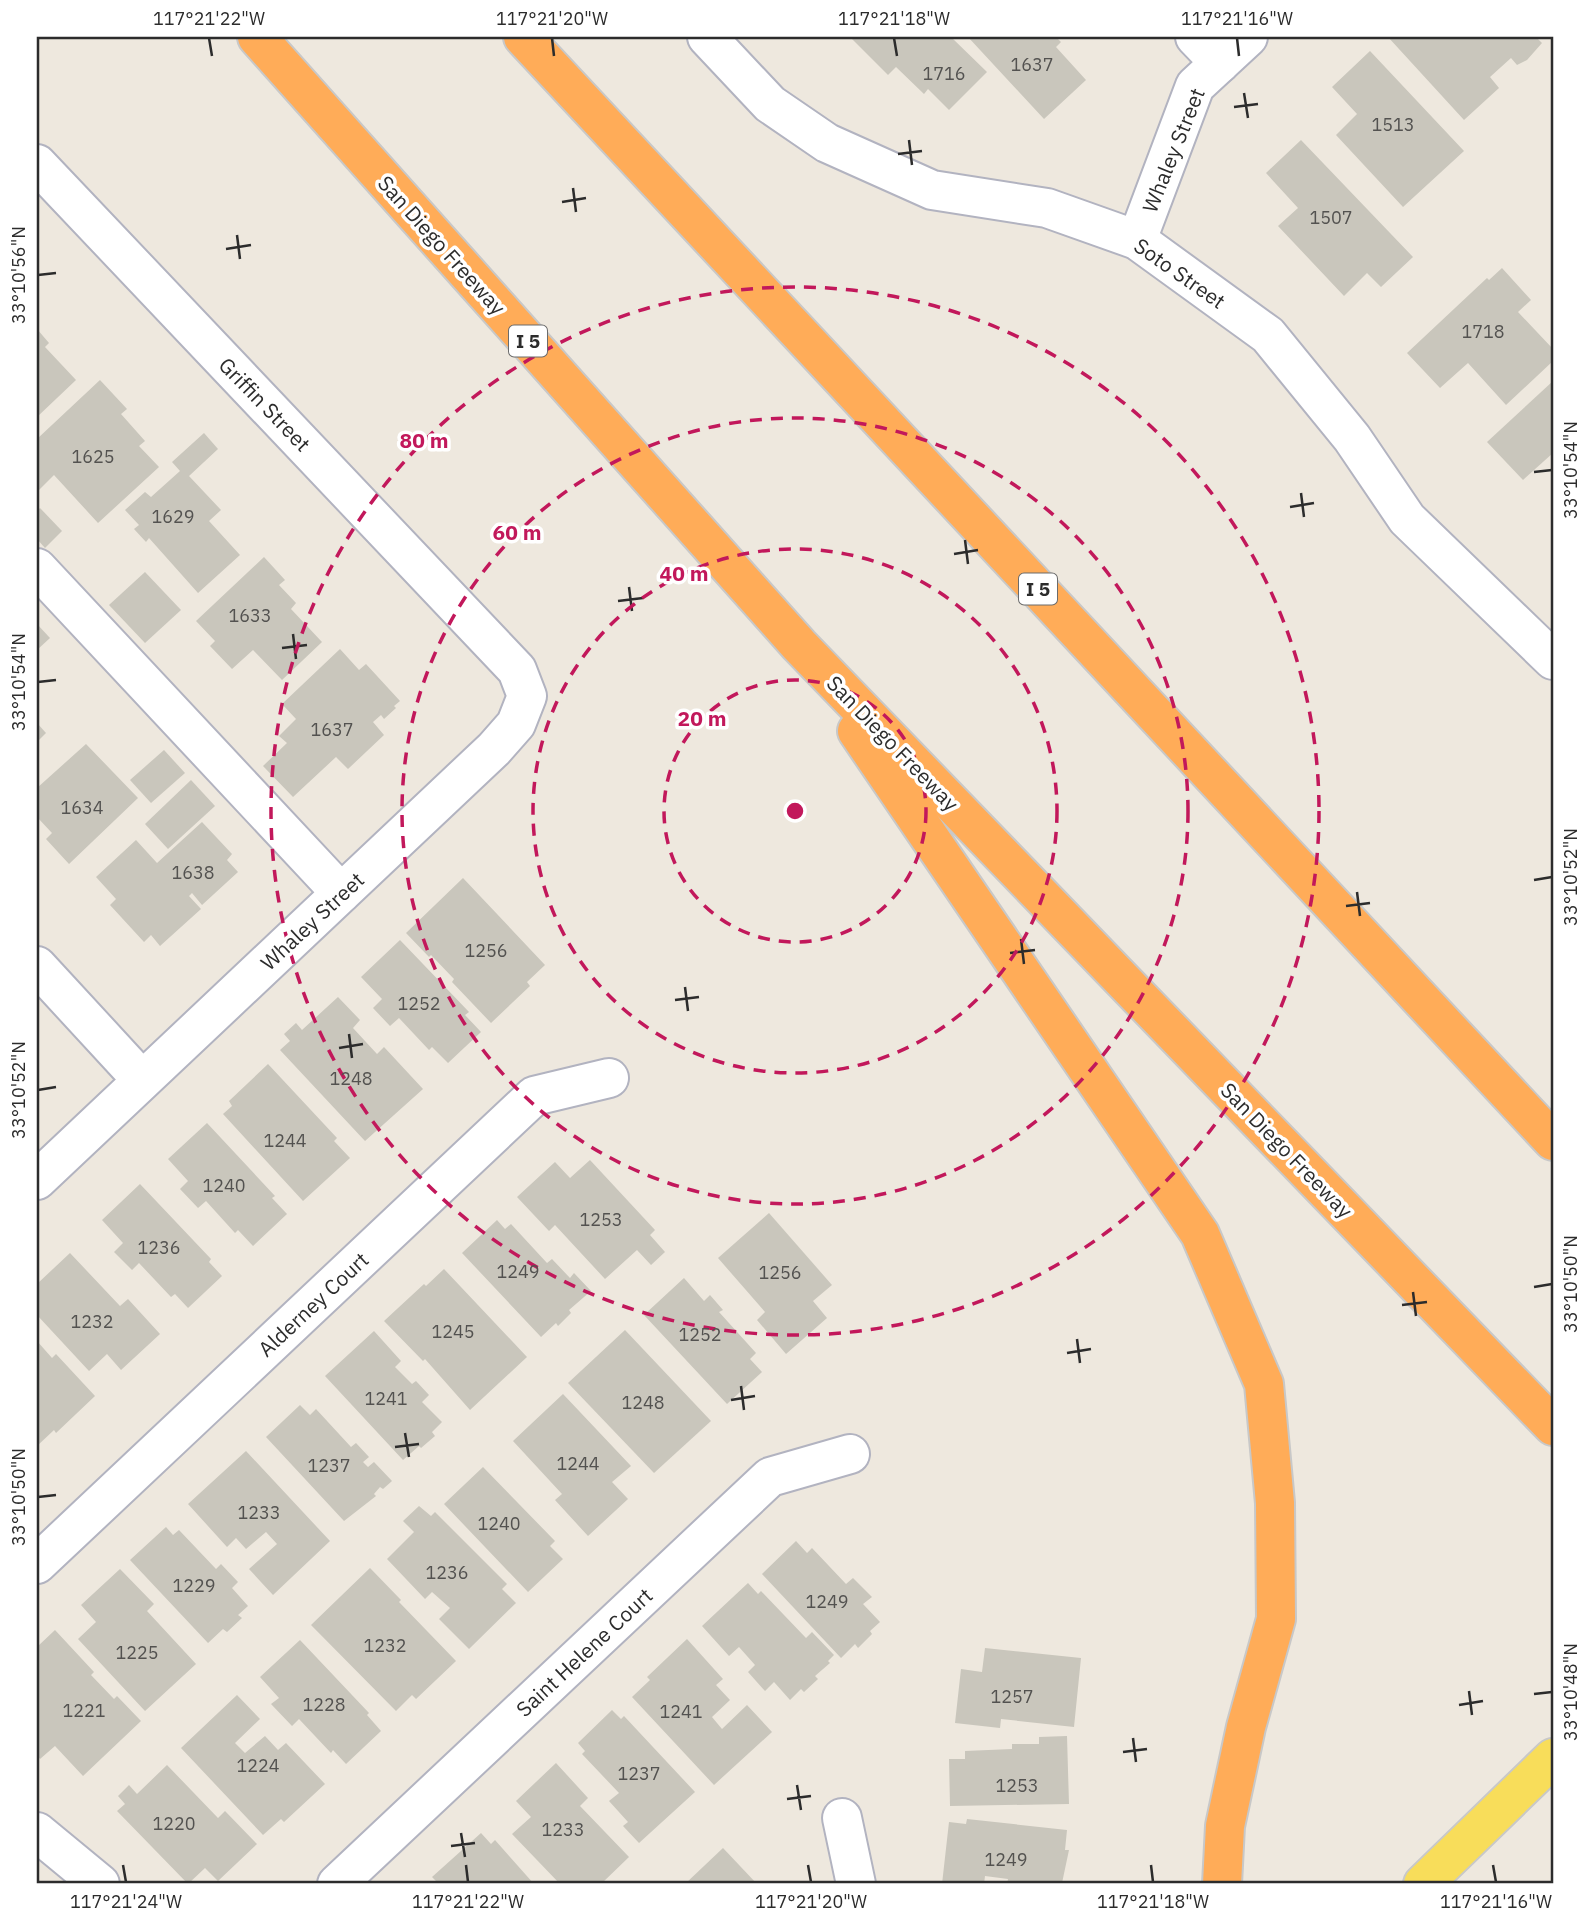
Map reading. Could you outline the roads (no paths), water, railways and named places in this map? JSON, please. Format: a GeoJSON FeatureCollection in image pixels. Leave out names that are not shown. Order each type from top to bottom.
{"type":"FeatureCollection","features":[{"type":"Feature","properties":{"kind":"highway","name":"San Diego Freeway"},"geometry":{"type":"LineString","coordinates":[[257,37],[799,645],[1553,1426]]}},
{"type":"Feature","properties":{"kind":"highway","name":"I 5"},"geometry":{"type":"LineString","coordinates":[[523,37],[1553,1141]]}},
{"type":"Feature","properties":{"kind":"highway"},"geometry":{"type":"LineString","coordinates":[[799,645],[1200,1234],[1264,1384],[1275,1503],[1276,1619],[1246,1727],[1225,1826],[1222,1884]]}},
{"type":"Feature","properties":{"kind":"main road"},"geometry":{"type":"LineString","coordinates":[[1423,1884],[1553,1758]]}},
{"type":"Feature","properties":{"kind":"street","name":"Soto Street"},"geometry":{"type":"LineString","coordinates":[[707,37],[770,104],[827,143],[932,190],[1047,208],[1137,240],[1268,335],[1352,438],[1408,519],[1546,638]]}},
{"type":"Feature","properties":{"kind":"street","name":"Whaley Street"},"geometry":{"type":"LineString","coordinates":[[1137,240],[1208,50],[1248,37]]}},
{"type":"Feature","properties":{"kind":"street","name":"Griffin Street"},"geometry":{"type":"LineString","coordinates":[[37,164],[493,643]]}},
{"type":"Feature","properties":{"kind":"street"},"geometry":{"type":"LineString","coordinates":[[37,568],[341,893]]}},
{"type":"Feature","properties":{"kind":"street","name":"Whaley Street"},"geometry":{"type":"LineString","coordinates":[[37,1180],[494,749],[516,724],[527,696],[517,670],[493,643]]}},
{"type":"Feature","properties":{"kind":"street"},"geometry":{"type":"LineString","coordinates":[[37,966],[142,1080]]}},
{"type":"Feature","properties":{"kind":"street","name":"Alderney Court"},"geometry":{"type":"LineString","coordinates":[[37,1564],[534,1097],[609,1078]]}},
{"type":"Feature","properties":{"kind":"street","name":"Saint Helene Court"},"geometry":{"type":"LineString","coordinates":[[337,1884],[770,1477],[850,1454]]}},
{"type":"Feature","properties":{"kind":"street"},"geometry":{"type":"LineString","coordinates":[[842,1818],[856,1884]]}},
{"type":"Feature","properties":{"kind":"street"},"geometry":{"type":"LineString","coordinates":[[37,1832],[100,1884]]}}]}
